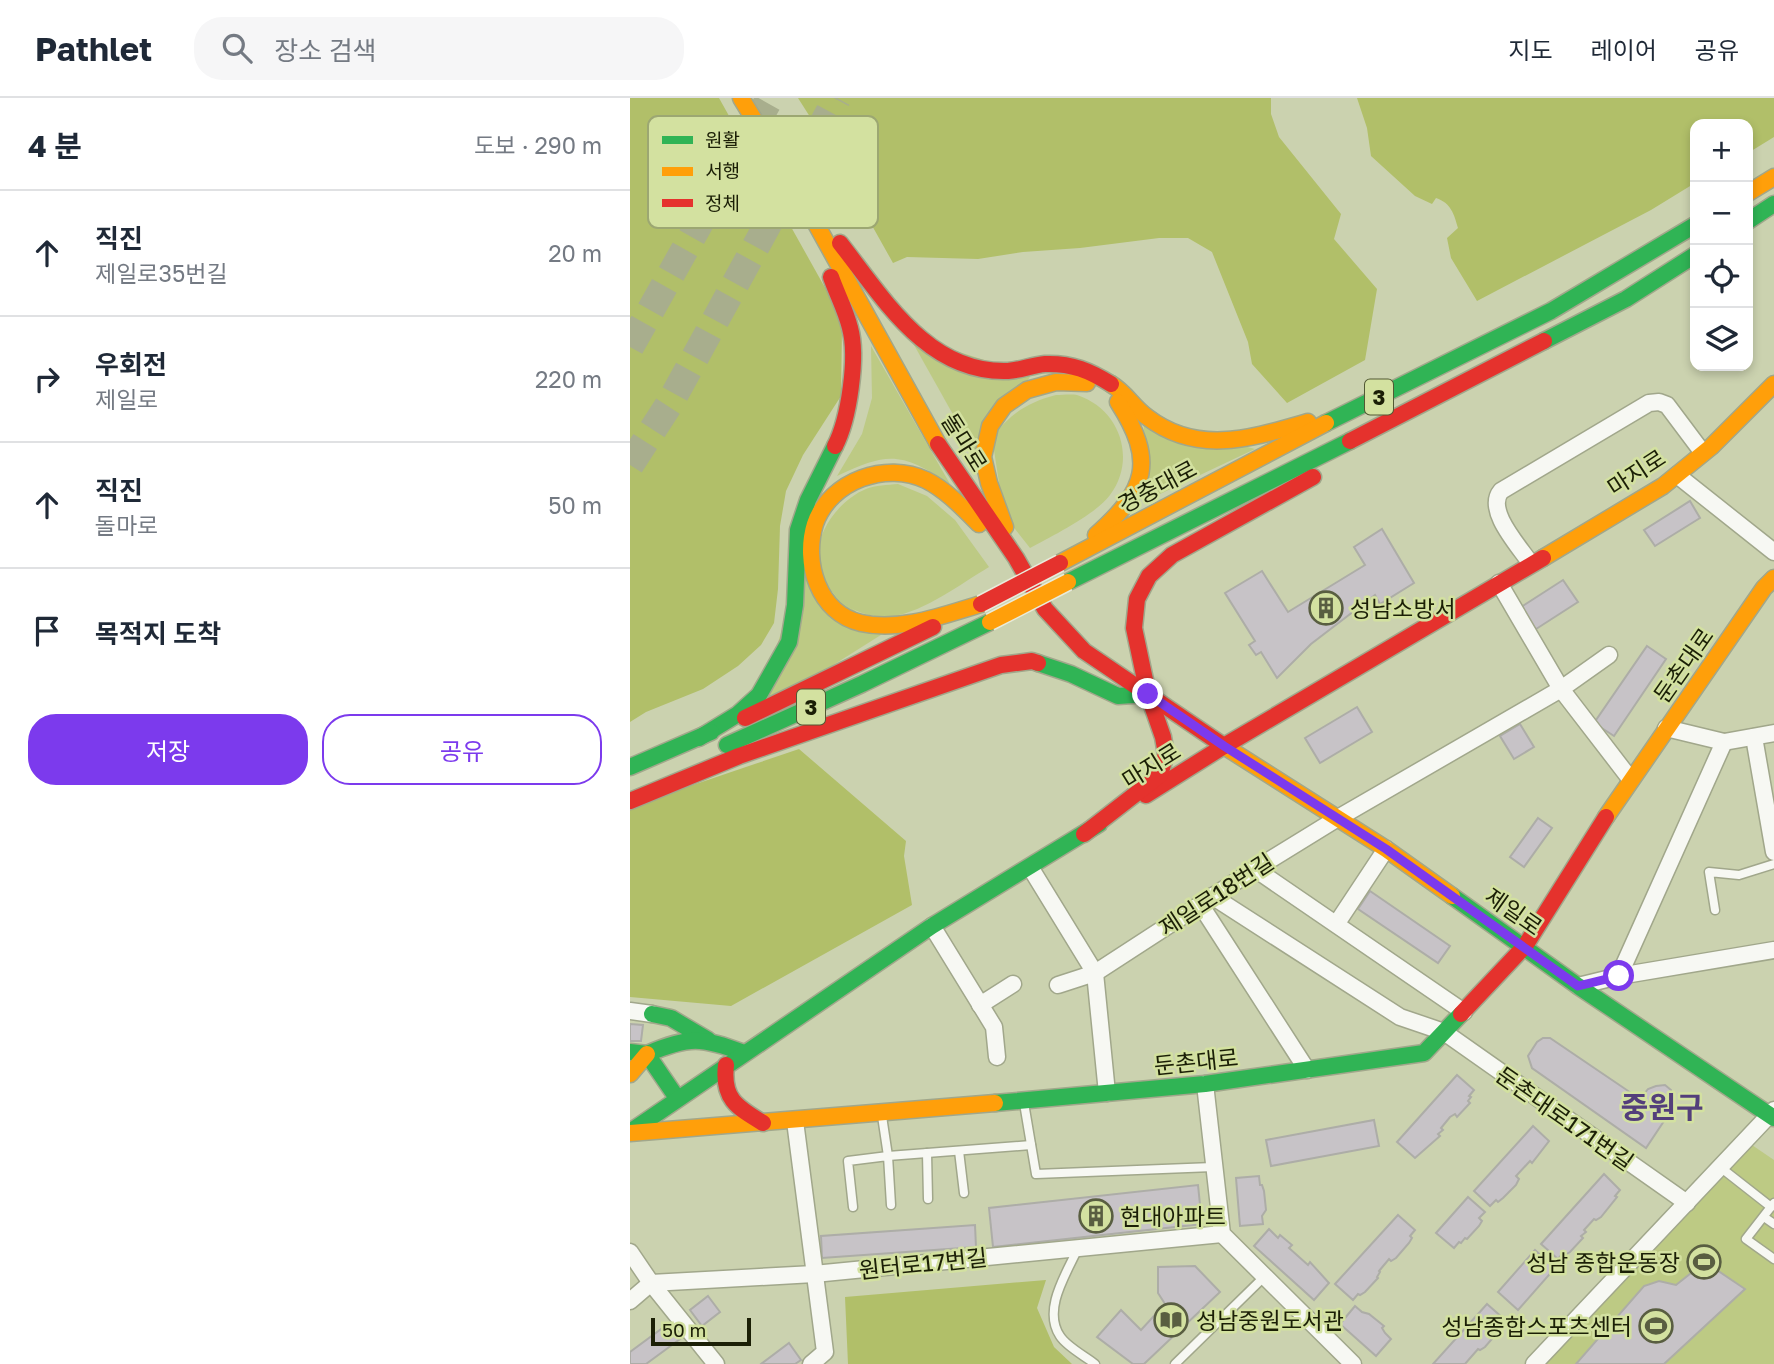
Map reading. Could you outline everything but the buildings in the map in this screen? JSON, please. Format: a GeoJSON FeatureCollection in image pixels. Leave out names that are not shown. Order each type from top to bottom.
{"type":"FeatureCollection","features":[{"type":"Feature","properties":{"kind":"main road","name":"돌마로"},"geometry":{"type":"LineString","coordinates":[[741,98],[752,116]]}},
{"type":"Feature","properties":{"kind":"main road"},"geometry":{"type":"LineString","coordinates":[[1753,190],[1774,177]]}},
{"type":"Feature","properties":{"kind":"main road"},"geometry":{"type":"LineString","coordinates":[[1753,218],[1774,204]]}},
{"type":"Feature","properties":{"kind":"main road"},"geometry":{"type":"LineString","coordinates":[[698,738],[738,714],[759,695],[789,642],[795,605],[798,530],[808,500],[839,439],[849,403],[851,330],[812,228]]}},
{"type":"Feature","properties":{"kind":"main road","name":"돌마로"},"geometry":{"type":"LineString","coordinates":[[818,228],[920,414],[957,474],[1016,558],[1045,609],[1084,651],[1224,746]]}},
{"type":"Feature","properties":{"kind":"main road"},"geometry":{"type":"LineString","coordinates":[[827,228],[905,325],[947,359],[980,370],[1010,372],[1046,364],[1085,368],[1121,390],[1146,417],[1178,434],[1215,442],[1252,438],[1356,408]]}},
{"type":"Feature","properties":{"kind":"main road","name":"경충대로"},"geometry":{"type":"LineString","coordinates":[[630,767],[750,716],[981,604],[1356,408],[1551,311],[1690,228]]}},
{"type":"Feature","properties":{"kind":"main road","name":"경충대로"},"geometry":{"type":"LineString","coordinates":[[630,788],[862,684],[990,622],[1626,299],[1690,258]]}},
{"type":"Feature","properties":{"kind":"main road"},"geometry":{"type":"LineString","coordinates":[[1016,558],[989,483],[983,457],[990,426],[1004,406],[1027,390],[1055,382],[1086,382],[1113,396],[1129,417],[1139,440],[1143,467],[1135,495],[1114,520],[1060,563]]}},
{"type":"Feature","properties":{"kind":"main road","name":"마지로"},"geometry":{"type":"LineString","coordinates":[[630,1132],[932,926],[1224,746],[1663,486],[1703,453],[1774,384]]}},
{"type":"Feature","properties":{"kind":"main road"},"geometry":{"type":"LineString","coordinates":[[1084,834],[1160,775],[1166,754],[1148,694],[1134,628],[1137,599],[1149,576],[1172,555],[1355,453],[1402,415]]}},
{"type":"Feature","properties":{"kind":"main road"},"geometry":{"type":"LineString","coordinates":[[981,604],[919,624],[861,623],[835,609],[817,589],[810,556],[816,520],[835,494],[860,476],[891,470],[924,479],[949,495],[1016,558]]}},
{"type":"Feature","properties":{"kind":"main road","name":"둔촌대로"},"geometry":{"type":"LineString","coordinates":[[630,1132],[795,1121],[1205,1084],[1424,1053],[1525,946],[1666,728],[1774,578]]}},
{"type":"Feature","properties":{"kind":"main road"},"geometry":{"type":"LineString","coordinates":[[630,801],[739,756],[1001,665],[1032,661],[1071,674],[1118,696],[1148,694]]}},
{"type":"Feature","properties":{"kind":"main road","name":"제일로"},"geometry":{"type":"LineString","coordinates":[[1224,746],[1386,849],[1578,986],[1773,1115]]}},
{"type":"Feature","properties":{"kind":"main road"},"geometry":{"type":"LineString","coordinates":[[652,1014],[671,1018],[708,1040],[744,1053]]}},
{"type":"Feature","properties":{"kind":"main road"},"geometry":{"type":"LineString","coordinates":[[630,1074],[638,1053],[658,1044],[663,1034],[660,1022],[652,1014]]}},
{"type":"Feature","properties":{"kind":"main road"},"geometry":{"type":"LineString","coordinates":[[638,1053],[677,1040],[708,1040]]}},
{"type":"Feature","properties":{"kind":"main road"},"geometry":{"type":"LineString","coordinates":[[638,1053],[677,1098]]}},
{"type":"Feature","properties":{"kind":"main road"},"geometry":{"type":"LineString","coordinates":[[726,1065],[724,1082],[732,1098],[746,1113],[764,1123]]}},
{"type":"Feature","properties":{"kind":"street"},"geometry":{"type":"LineString","coordinates":[[1531,564],[1499,517],[1496,496],[1501,491],[1649,403],[1667,405],[1703,453]]}},
{"type":"Feature","properties":{"kind":"street"},"geometry":{"type":"LineString","coordinates":[[1677,475],[1774,552]]}},
{"type":"Feature","properties":{"kind":"street"},"geometry":{"type":"LineString","coordinates":[[1499,583],[1561,689],[1631,780]]}},
{"type":"Feature","properties":{"kind":"street","name":"제일로18번길"},"geometry":{"type":"LineString","coordinates":[[1058,985],[1095,973],[1255,869],[1561,689],[1609,655]]}},
{"type":"Feature","properties":{"kind":"street"},"geometry":{"type":"LineString","coordinates":[[1666,728],[1724,742],[1774,733]]}},
{"type":"Feature","properties":{"kind":"street"},"geometry":{"type":"LineString","coordinates":[[1754,737],[1773,842]]}},
{"type":"Feature","properties":{"kind":"street"},"geometry":{"type":"LineString","coordinates":[[1619,976],[1724,742]]}},
{"type":"Feature","properties":{"kind":"street"},"geometry":{"type":"LineString","coordinates":[[1338,923],[1386,849]]}},
{"type":"Feature","properties":{"kind":"street"},"geometry":{"type":"LineString","coordinates":[[1030,867],[1095,973],[1107,1093]]}},
{"type":"Feature","properties":{"kind":"street"},"geometry":{"type":"LineString","coordinates":[[1255,869],[1338,923],[1464,1012]]}},
{"type":"Feature","properties":{"kind":"street"},"geometry":{"type":"LineString","coordinates":[[1206,900],[1307,1070]]}},
{"type":"Feature","properties":{"kind":"street","name":"둔촌대로171번길"},"geometry":{"type":"LineString","coordinates":[[1206,900],[1400,1017],[1444,1032],[1687,1203]]}},
{"type":"Feature","properties":{"kind":"street"},"geometry":{"type":"LineString","coordinates":[[932,926],[994,1027],[997,1057]]}},
{"type":"Feature","properties":{"kind":"street"},"geometry":{"type":"LineString","coordinates":[[1578,986],[1619,976],[1774,950]]}},
{"type":"Feature","properties":{"kind":"street"},"geometry":{"type":"LineString","coordinates":[[980,1005],[1013,984]]}},
{"type":"Feature","properties":{"kind":"street"},"geometry":{"type":"LineString","coordinates":[[630,1011],[652,1014]]}},
{"type":"Feature","properties":{"kind":"street"},"geometry":{"type":"LineString","coordinates":[[1205,1084],[1223,1234],[1353,1364]]}},
{"type":"Feature","properties":{"kind":"street"},"geometry":{"type":"LineString","coordinates":[[1534,1364],[1720,1167],[1773,1115]]}},
{"type":"Feature","properties":{"kind":"street"},"geometry":{"type":"LineString","coordinates":[[795,1121],[825,1352],[811,1364]]}},
{"type":"Feature","properties":{"kind":"street","name":"원터로17번길"},"geometry":{"type":"LineString","coordinates":[[651,1283],[814,1274],[1223,1234]]}},
{"type":"Feature","properties":{"kind":"street"},"geometry":{"type":"LineString","coordinates":[[630,1252],[651,1283],[716,1364]]}},
{"type":"Feature","properties":{"kind":"street"},"geometry":{"type":"LineString","coordinates":[[630,1301],[651,1283]]}},
{"type":"Feature","properties":{"kind":"lane"},"geometry":{"type":"LineString","coordinates":[[1715,910],[1709,872],[1739,875],[1774,864]]}},
{"type":"Feature","properties":{"kind":"lane"},"geometry":{"type":"LineString","coordinates":[[1024,1100],[1036,1174],[1213,1167]]}},
{"type":"Feature","properties":{"kind":"lane"},"geometry":{"type":"LineString","coordinates":[[881,1113],[888,1156],[891,1205]]}},
{"type":"Feature","properties":{"kind":"lane"},"geometry":{"type":"LineString","coordinates":[[853,1207],[848,1161],[1031,1145]]}},
{"type":"Feature","properties":{"kind":"lane"},"geometry":{"type":"LineString","coordinates":[[959,1151],[964,1194]]}},
{"type":"Feature","properties":{"kind":"lane"},"geometry":{"type":"LineString","coordinates":[[927,1153],[928,1199]]}},
{"type":"Feature","properties":{"kind":"lane"},"geometry":{"type":"LineString","coordinates":[[1720,1167],[1772,1205],[1746,1239],[1774,1259]]}},
{"type":"Feature","properties":{"kind":"lane"},"geometry":{"type":"LineString","coordinates":[[1764,1217],[1774,1224]]}},
{"type":"Feature","properties":{"kind":"lane"},"geometry":{"type":"LineString","coordinates":[[1078,1248],[1056,1297],[1054,1316],[1060,1336],[1095,1364]]}},
{"type":"Feature","properties":{"kind":"lane"},"geometry":{"type":"LineString","coordinates":[[1175,1364],[1265,1276]]}},
{"type":"Feature","properties":{"kind":"green space"},"geometry":{"type":"Polygon","coordinates":[[[630,98],[719,98],[729,116],[648,116],[648,228],[792,228],[833,302],[842,328],[841,396],[803,455],[786,491],[780,526],[774,623],[761,645],[738,666],[703,689],[646,712],[630,722],[630,98]]]}},
{"type":"Feature","properties":{"kind":"green space"},"geometry":{"type":"Polygon","coordinates":[[[798,98],[1271,98],[1271,114],[1279,137],[1341,214],[1334,239],[1377,289],[1365,360],[1287,403],[1252,364],[1248,342],[1212,252],[1188,238],[1159,238],[978,259],[907,257],[893,263],[873,228],[878,228],[878,116],[809,116],[798,98]]]}},
{"type":"Feature","properties":{"kind":"green space"},"geometry":{"type":"Polygon","coordinates":[[[1357,98],[1774,98],[1774,137],[1753,150],[1753,119],[1690,119],[1690,186],[1651,210],[1477,301],[1451,258],[1447,238],[1458,228],[1451,210],[1436,198],[1432,204],[1415,196],[1371,156],[1367,128],[1357,98]]]}},
{"type":"Feature","properties":{"kind":"green space"},"geometry":{"type":"Polygon","coordinates":[[[909,336],[1031,375],[978,459],[909,336]]]}},
{"type":"Feature","properties":{"kind":"green space"},"geometry":{"type":"Polygon","coordinates":[[[871,346],[950,484],[920,466],[895,459],[870,462],[837,476],[862,434],[872,398],[871,346]]]}},
{"type":"Feature","properties":{"kind":"green space"},"geometry":{"type":"Polygon","coordinates":[[[1056,395],[1077,395],[1104,411],[1120,437],[1122,466],[1118,481],[1103,503],[1073,524],[1030,548],[1004,515],[992,437],[1020,410],[1056,395]]]}},
{"type":"Feature","properties":{"kind":"green space"},"geometry":{"type":"Polygon","coordinates":[[[1143,419],[1255,449],[1143,502],[1149,487],[1143,419]]]}},
{"type":"Feature","properties":{"kind":"green space"},"geometry":{"type":"Polygon","coordinates":[[[898,484],[927,496],[955,520],[989,567],[917,609],[893,616],[867,615],[844,604],[828,585],[819,561],[821,539],[831,518],[847,500],[866,489],[898,484]]]}},
{"type":"Feature","properties":{"kind":"green space"},"geometry":{"type":"Polygon","coordinates":[[[801,569],[884,633],[819,674],[759,703],[801,569]]]}},
{"type":"Feature","properties":{"kind":"green space"},"geometry":{"type":"Polygon","coordinates":[[[799,749],[906,841],[904,856],[912,905],[731,1006],[630,997],[630,810],[687,787],[799,749]]]}},
{"type":"Feature","properties":{"kind":"green space","name":"성남 종합운동장"},"geometry":{"type":"Polygon","coordinates":[[[1749,1143],[1774,1160],[1774,1364],[1538,1364],[1749,1143]]]}},
{"type":"Feature","properties":{"kind":"green space"},"geometry":{"type":"Polygon","coordinates":[[[1046,1280],[1037,1308],[1054,1347],[1072,1364],[848,1364],[845,1297],[1046,1280]]]}},
{"type":"Feature","properties":{"kind":"tunnel"},"geometry":{"type":"LineString","coordinates":[[760,116],[770,98]]}},
{"type":"Feature","properties":{"kind":"tunnel"},"geometry":{"type":"LineString","coordinates":[[827,116],[837,98]]}},
{"type":"Feature","properties":{"kind":"tunnel"},"geometry":{"type":"LineString","coordinates":[[630,347],[697,228]]}},
{"type":"Feature","properties":{"kind":"tunnel"},"geometry":{"type":"LineString","coordinates":[[630,465],[670,403],[766,228]]}},
{"type":"Feature","properties":{"kind":"traffic: fast"},"geometry":{"type":"LineString","coordinates":[[1753,218],[1774,204]]}},
{"type":"Feature","properties":{"kind":"traffic: fast"},"geometry":{"type":"LineString","coordinates":[[1326,423],[1551,311],[1690,228]]}},
{"type":"Feature","properties":{"kind":"traffic: fast"},"geometry":{"type":"LineString","coordinates":[[1544,341],[1626,299],[1690,258]]}},
{"type":"Feature","properties":{"kind":"traffic: fast"},"geometry":{"type":"LineString","coordinates":[[1068,582],[1350,441]]}},
{"type":"Feature","properties":{"kind":"traffic: fast"},"geometry":{"type":"LineString","coordinates":[[699,738],[738,714],[759,695],[789,642],[795,605],[798,530],[808,500],[835,446]]}},
{"type":"Feature","properties":{"kind":"traffic: fast"},"geometry":{"type":"LineString","coordinates":[[727,745],[990,622]]}},
{"type":"Feature","properties":{"kind":"traffic: fast"},"geometry":{"type":"LineString","coordinates":[[1038,663],[1071,674],[1118,696],[1148,694]]}},
{"type":"Feature","properties":{"kind":"traffic: fast"},"geometry":{"type":"LineString","coordinates":[[630,767],[711,732]]}},
{"type":"Feature","properties":{"kind":"traffic: fast"},"geometry":{"type":"LineString","coordinates":[[630,1132],[932,926],[1099,824]]}},
{"type":"Feature","properties":{"kind":"traffic: fast"},"geometry":{"type":"LineString","coordinates":[[1452,896],[1578,986],[1774,1118]]}},
{"type":"Feature","properties":{"kind":"traffic: fast"},"geometry":{"type":"LineString","coordinates":[[652,1014],[671,1018],[708,1040]]}},
{"type":"Feature","properties":{"kind":"traffic: fast"},"geometry":{"type":"LineString","coordinates":[[995,1103],[1205,1084],[1424,1053],[1461,1014]]}},
{"type":"Feature","properties":{"kind":"traffic: fast"},"geometry":{"type":"LineString","coordinates":[[647,1054],[674,1044],[696,1041],[717,1044],[744,1053]]}},
{"type":"Feature","properties":{"kind":"traffic: fast"},"geometry":{"type":"LineString","coordinates":[[630,1052],[647,1054],[677,1098]]}},
{"type":"Feature","properties":{"kind":"traffic: slow"},"geometry":{"type":"LineString","coordinates":[[741,98],[752,116]]}},
{"type":"Feature","properties":{"kind":"traffic: slow"},"geometry":{"type":"LineString","coordinates":[[1753,190],[1774,177]]}},
{"type":"Feature","properties":{"kind":"traffic: slow"},"geometry":{"type":"LineString","coordinates":[[818,228],[938,444]]}},
{"type":"Feature","properties":{"kind":"traffic: slow"},"geometry":{"type":"LineString","coordinates":[[1005,527],[983,457],[990,426],[1004,406],[1027,390],[1056,382],[1087,383]]}},
{"type":"Feature","properties":{"kind":"traffic: slow"},"geometry":{"type":"LineString","coordinates":[[1111,384],[1147,417],[1166,429],[1206,440],[1246,438],[1308,422]]}},
{"type":"Feature","properties":{"kind":"traffic: slow"},"geometry":{"type":"LineString","coordinates":[[1543,558],[1663,486],[1711,447],[1774,384]]}},
{"type":"Feature","properties":{"kind":"traffic: slow"},"geometry":{"type":"LineString","coordinates":[[1096,535],[1126,504],[1140,474],[1138,441],[1118,402]]}},
{"type":"Feature","properties":{"kind":"traffic: slow"},"geometry":{"type":"LineString","coordinates":[[1060,563],[1326,423]]}},
{"type":"Feature","properties":{"kind":"traffic: slow"},"geometry":{"type":"LineString","coordinates":[[979,524],[947,494],[926,480],[911,475],[878,474],[846,486],[822,509],[815,524],[811,554],[817,584],[824,597],[834,609],[861,623],[906,624],[981,604]]}},
{"type":"Feature","properties":{"kind":"traffic: slow"},"geometry":{"type":"LineString","coordinates":[[1606,817],[1764,588],[1774,578]]}},
{"type":"Feature","properties":{"kind":"traffic: slow"},"geometry":{"type":"LineString","coordinates":[[990,622],[1068,582]]}},
{"type":"Feature","properties":{"kind":"traffic: slow"},"geometry":{"type":"LineString","coordinates":[[1224,746],[1386,849],[1452,896]]}},
{"type":"Feature","properties":{"kind":"traffic: slow"},"geometry":{"type":"LineString","coordinates":[[630,1074],[647,1054]]}},
{"type":"Feature","properties":{"kind":"traffic: slow"},"geometry":{"type":"LineString","coordinates":[[630,1133],[995,1103]]}},
{"type":"Feature","properties":{"kind":"traffic: jam"},"geometry":{"type":"LineString","coordinates":[[840,243],[891,309],[910,329],[931,347],[954,360],[980,369],[1008,371],[1045,364],[1072,366],[1111,384]]}},
{"type":"Feature","properties":{"kind":"traffic: jam"},"geometry":{"type":"LineString","coordinates":[[831,277],[848,322],[853,355],[848,404],[835,446]]}},
{"type":"Feature","properties":{"kind":"traffic: jam"},"geometry":{"type":"LineString","coordinates":[[1350,441],[1544,341]]}},
{"type":"Feature","properties":{"kind":"traffic: jam"},"geometry":{"type":"LineString","coordinates":[[938,444],[1016,558],[1045,609],[1084,651],[1224,746]]}},
{"type":"Feature","properties":{"kind":"traffic: jam"},"geometry":{"type":"LineString","coordinates":[[1084,834],[1160,775],[1166,754],[1148,694],[1134,628],[1137,599],[1149,576],[1172,555],[1313,477]]}},
{"type":"Feature","properties":{"kind":"traffic: jam"},"geometry":{"type":"LineString","coordinates":[[1146,795],[1543,558]]}},
{"type":"Feature","properties":{"kind":"traffic: jam"},"geometry":{"type":"LineString","coordinates":[[981,604],[1060,563]]}},
{"type":"Feature","properties":{"kind":"traffic: jam"},"geometry":{"type":"LineString","coordinates":[[745,718],[933,627]]}},
{"type":"Feature","properties":{"kind":"traffic: jam"},"geometry":{"type":"LineString","coordinates":[[630,801],[739,756],[1001,665],[1032,661],[1038,663]]}},
{"type":"Feature","properties":{"kind":"traffic: jam"},"geometry":{"type":"LineString","coordinates":[[1461,1014],[1525,946],[1606,817]]}},
{"type":"Feature","properties":{"kind":"traffic: jam"},"geometry":{"type":"LineString","coordinates":[[726,1065],[726,1086],[729,1094],[745,1112],[763,1123]]}},
{"type":"Feature","properties":{"kind":"place","name":"성남소방서"},"geometry":{"type":"Point","coordinates":[1326,608]}},
{"type":"Feature","properties":{"kind":"place","name":"현대아파트"},"geometry":{"type":"Point","coordinates":[1096,1216]}},
{"type":"Feature","properties":{"kind":"place","name":"성남 종합운동장"},"geometry":{"type":"Point","coordinates":[1704,1262]}},
{"type":"Feature","properties":{"kind":"place","name":"성남중원도서관"},"geometry":{"type":"Point","coordinates":[1171,1320]}},
{"type":"Feature","properties":{"kind":"place","name":"성남종합스포츠센터"},"geometry":{"type":"Point","coordinates":[1656,1326]}},
{"type":"Feature","properties":{"kind":"district","name":"중원구"},"geometry":{"type":"Point","coordinates":[1662,1107]}},
{"type":"Feature","properties":{"kind":"route"},"geometry":{"type":"LineString","coordinates":[[1148,694],[1386,849],[1578,986],[1619,976]]}}]}
